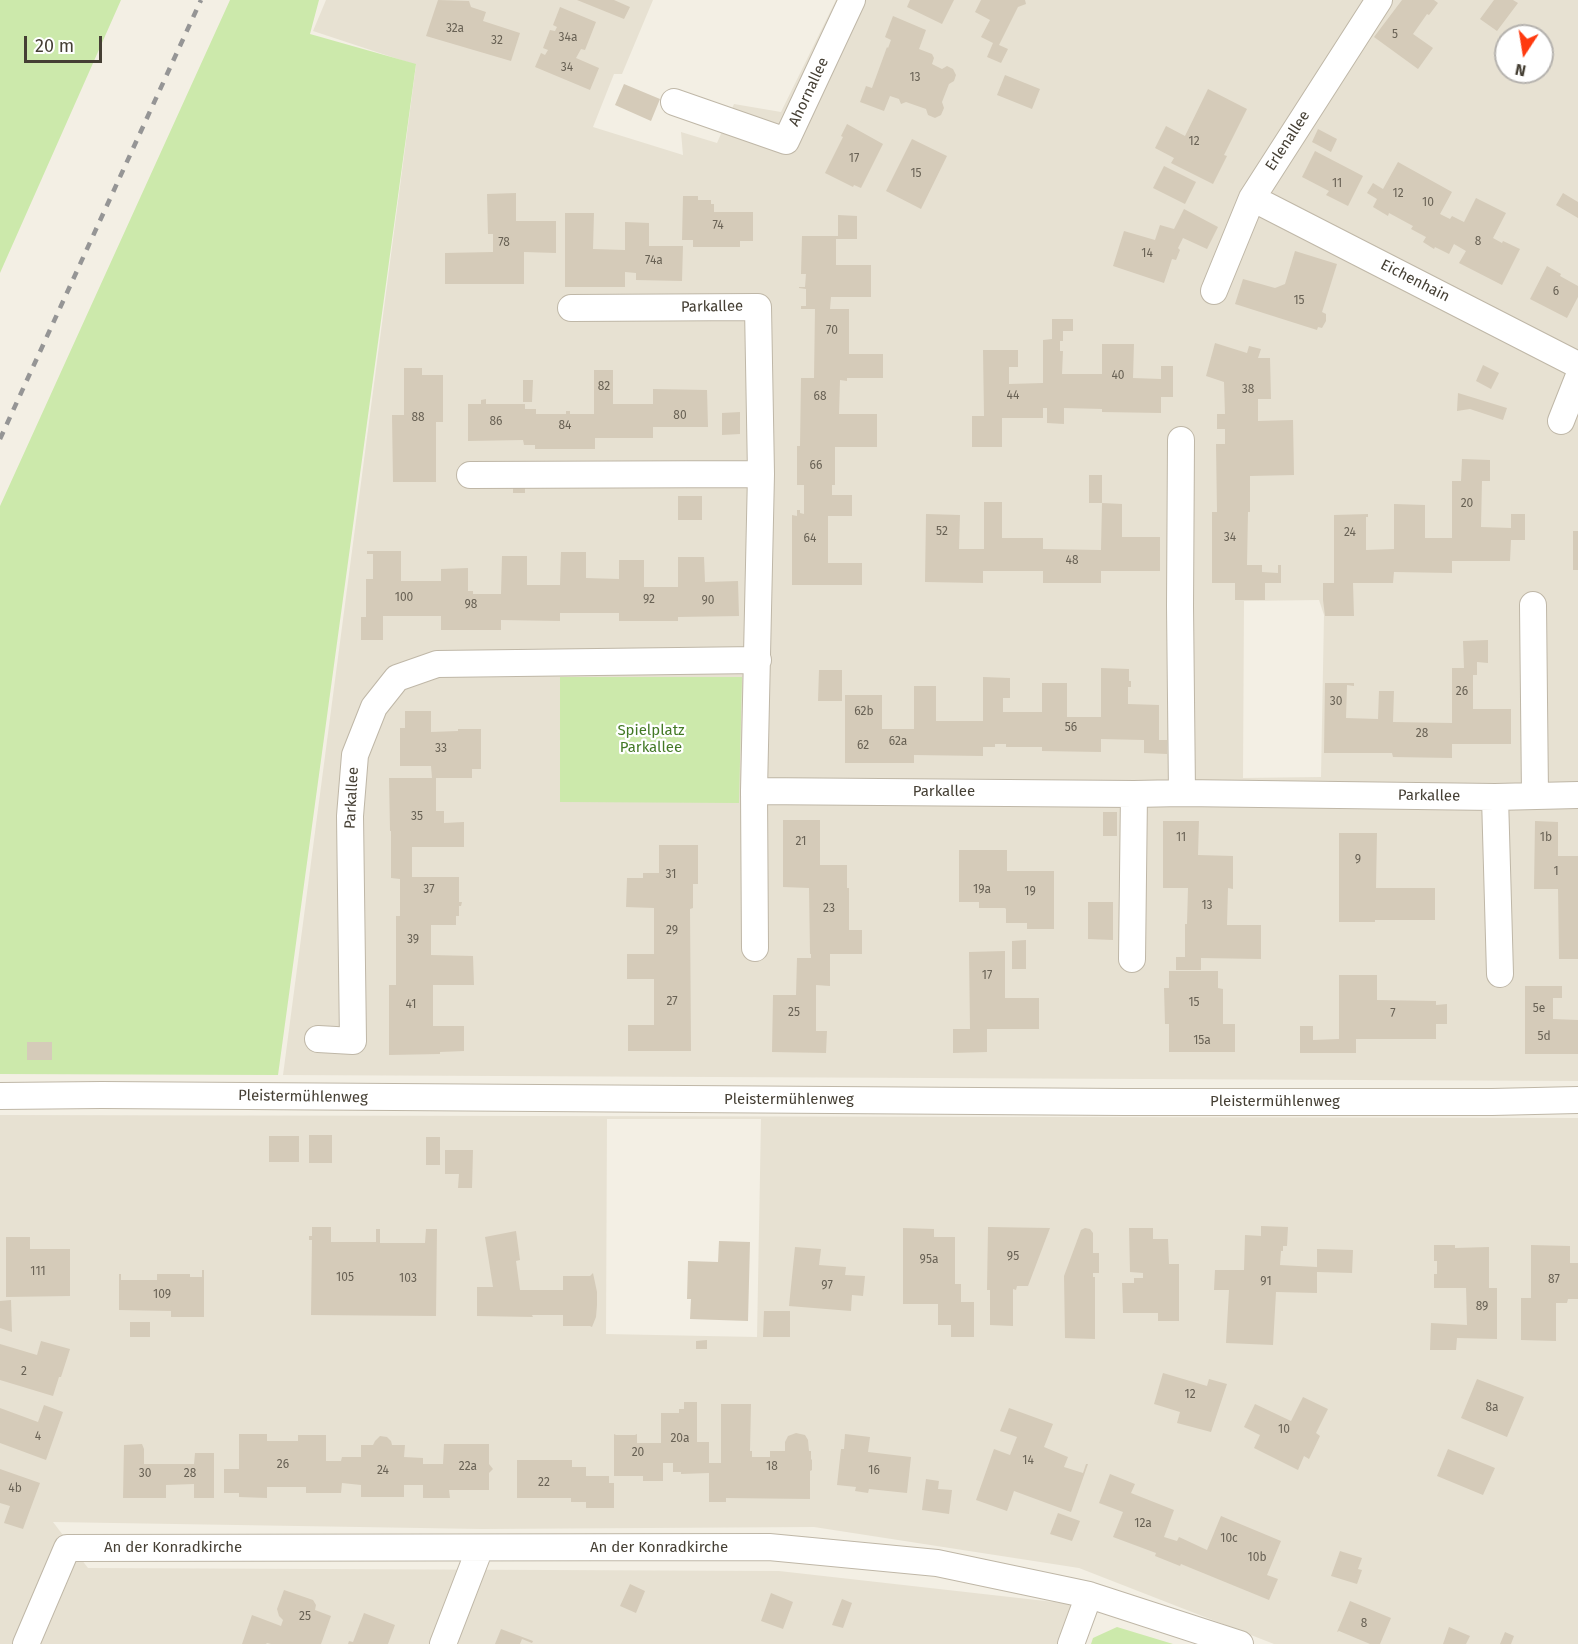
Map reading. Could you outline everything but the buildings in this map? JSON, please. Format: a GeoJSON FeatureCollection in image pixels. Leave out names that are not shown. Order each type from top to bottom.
{"type":"FeatureCollection","features":[{"type":"Feature","properties":{"kind":"street","name":"Ahornallee"},"geometry":{"type":"LineString","coordinates":[[674,102],[786,141],[852,0]]}},
{"type":"Feature","properties":{"kind":"street","name":"Erlenallee"},"geometry":{"type":"LineString","coordinates":[[1214,291],[1252,198],[1379,0]]}},
{"type":"Feature","properties":{"kind":"street","name":"Eichenhain"},"geometry":{"type":"LineString","coordinates":[[1252,198],[1578,365]]}},
{"type":"Feature","properties":{"kind":"street","name":"Parkallee"},"geometry":{"type":"LineString","coordinates":[[571,308],[758,307],[761,474],[754,791],[755,948]]}},
{"type":"Feature","properties":{"kind":"street"},"geometry":{"type":"LineString","coordinates":[[1561,421],[1578,378]]}},
{"type":"Feature","properties":{"kind":"street"},"geometry":{"type":"LineString","coordinates":[[1181,440],[1182,793]]}},
{"type":"Feature","properties":{"kind":"street"},"geometry":{"type":"LineString","coordinates":[[470,475],[761,474]]}},
{"type":"Feature","properties":{"kind":"street"},"geometry":{"type":"LineString","coordinates":[[1533,605],[1535,795]]}},
{"type":"Feature","properties":{"kind":"street","name":"Parkallee"},"geometry":{"type":"LineString","coordinates":[[318,1039],[353,1041],[350,816],[355,755],[374,707],[397,678],[437,664],[758,660]]}},
{"type":"Feature","properties":{"kind":"street","name":"Parkallee"},"geometry":{"type":"LineString","coordinates":[[754,791],[1495,797],[1578,795]]}},
{"type":"Feature","properties":{"kind":"street"},"geometry":{"type":"LineString","coordinates":[[1132,959],[1134,794]]}},
{"type":"Feature","properties":{"kind":"street"},"geometry":{"type":"LineString","coordinates":[[1495,797],[1500,974]]}},
{"type":"Feature","properties":{"kind":"street","name":"Pleistermühlenweg"},"geometry":{"type":"LineString","coordinates":[[0,1096],[1100,1102],[1578,1100]]}},
{"type":"Feature","properties":{"kind":"street","name":"An der Konradkirche"},"geometry":{"type":"LineString","coordinates":[[26,1644],[67,1548],[769,1547],[936,1563],[1089,1595],[1240,1644]]}},
{"type":"Feature","properties":{"kind":"street"},"geometry":{"type":"LineString","coordinates":[[443,1644],[480,1548]]}},
{"type":"Feature","properties":{"kind":"street"},"geometry":{"type":"LineString","coordinates":[[1071,1644],[1089,1595]]}},
{"type":"Feature","properties":{"kind":"shaded area"},"geometry":{"type":"Polygon","coordinates":[[[326,0],[653,0],[622,74],[614,74],[593,127],[683,155],[681,132],[717,143],[734,104],[781,112],[836,0],[1578,0],[1578,1081],[283,1075],[416,65],[313,31],[326,0]],[[1319,600],[1244,601],[1243,778],[1321,777],[1324,615],[1319,600]]]}},
{"type":"Feature","properties":{"kind":"shaded area"},"geometry":{"type":"Polygon","coordinates":[[[0,1115],[1578,1118],[1578,1644],[1274,1644],[1079,1568],[814,1527],[482,1529],[53,1522],[88,1568],[779,1571],[1081,1605],[1067,1644],[0,1644],[0,1115]],[[607,1119],[606,1334],[757,1337],[761,1119],[607,1119]]]}},
{"type":"Feature","properties":{"kind":"green space"},"geometry":{"type":"Polygon","coordinates":[[[0,0],[121,0],[0,273],[0,0]]]}},
{"type":"Feature","properties":{"kind":"green space"},"geometry":{"type":"Polygon","coordinates":[[[230,0],[319,0],[310,34],[416,64],[278,1075],[0,1074],[0,506],[230,0]]]}},
{"type":"Feature","properties":{"kind":"green space","name":"Spielplatz Parkallee"},"geometry":{"type":"Polygon","coordinates":[[[560,677],[742,677],[739,803],[560,802],[560,677]]]}},
{"type":"Feature","properties":{"kind":"green space"},"geometry":{"type":"Polygon","coordinates":[[[1117,1627],[1173,1644],[1091,1644],[1093,1638],[1117,1627]]]}},
{"type":"Feature","properties":{"kind":"railway"},"geometry":{"type":"LineString","coordinates":[[0,439],[201,0]]}}]}
